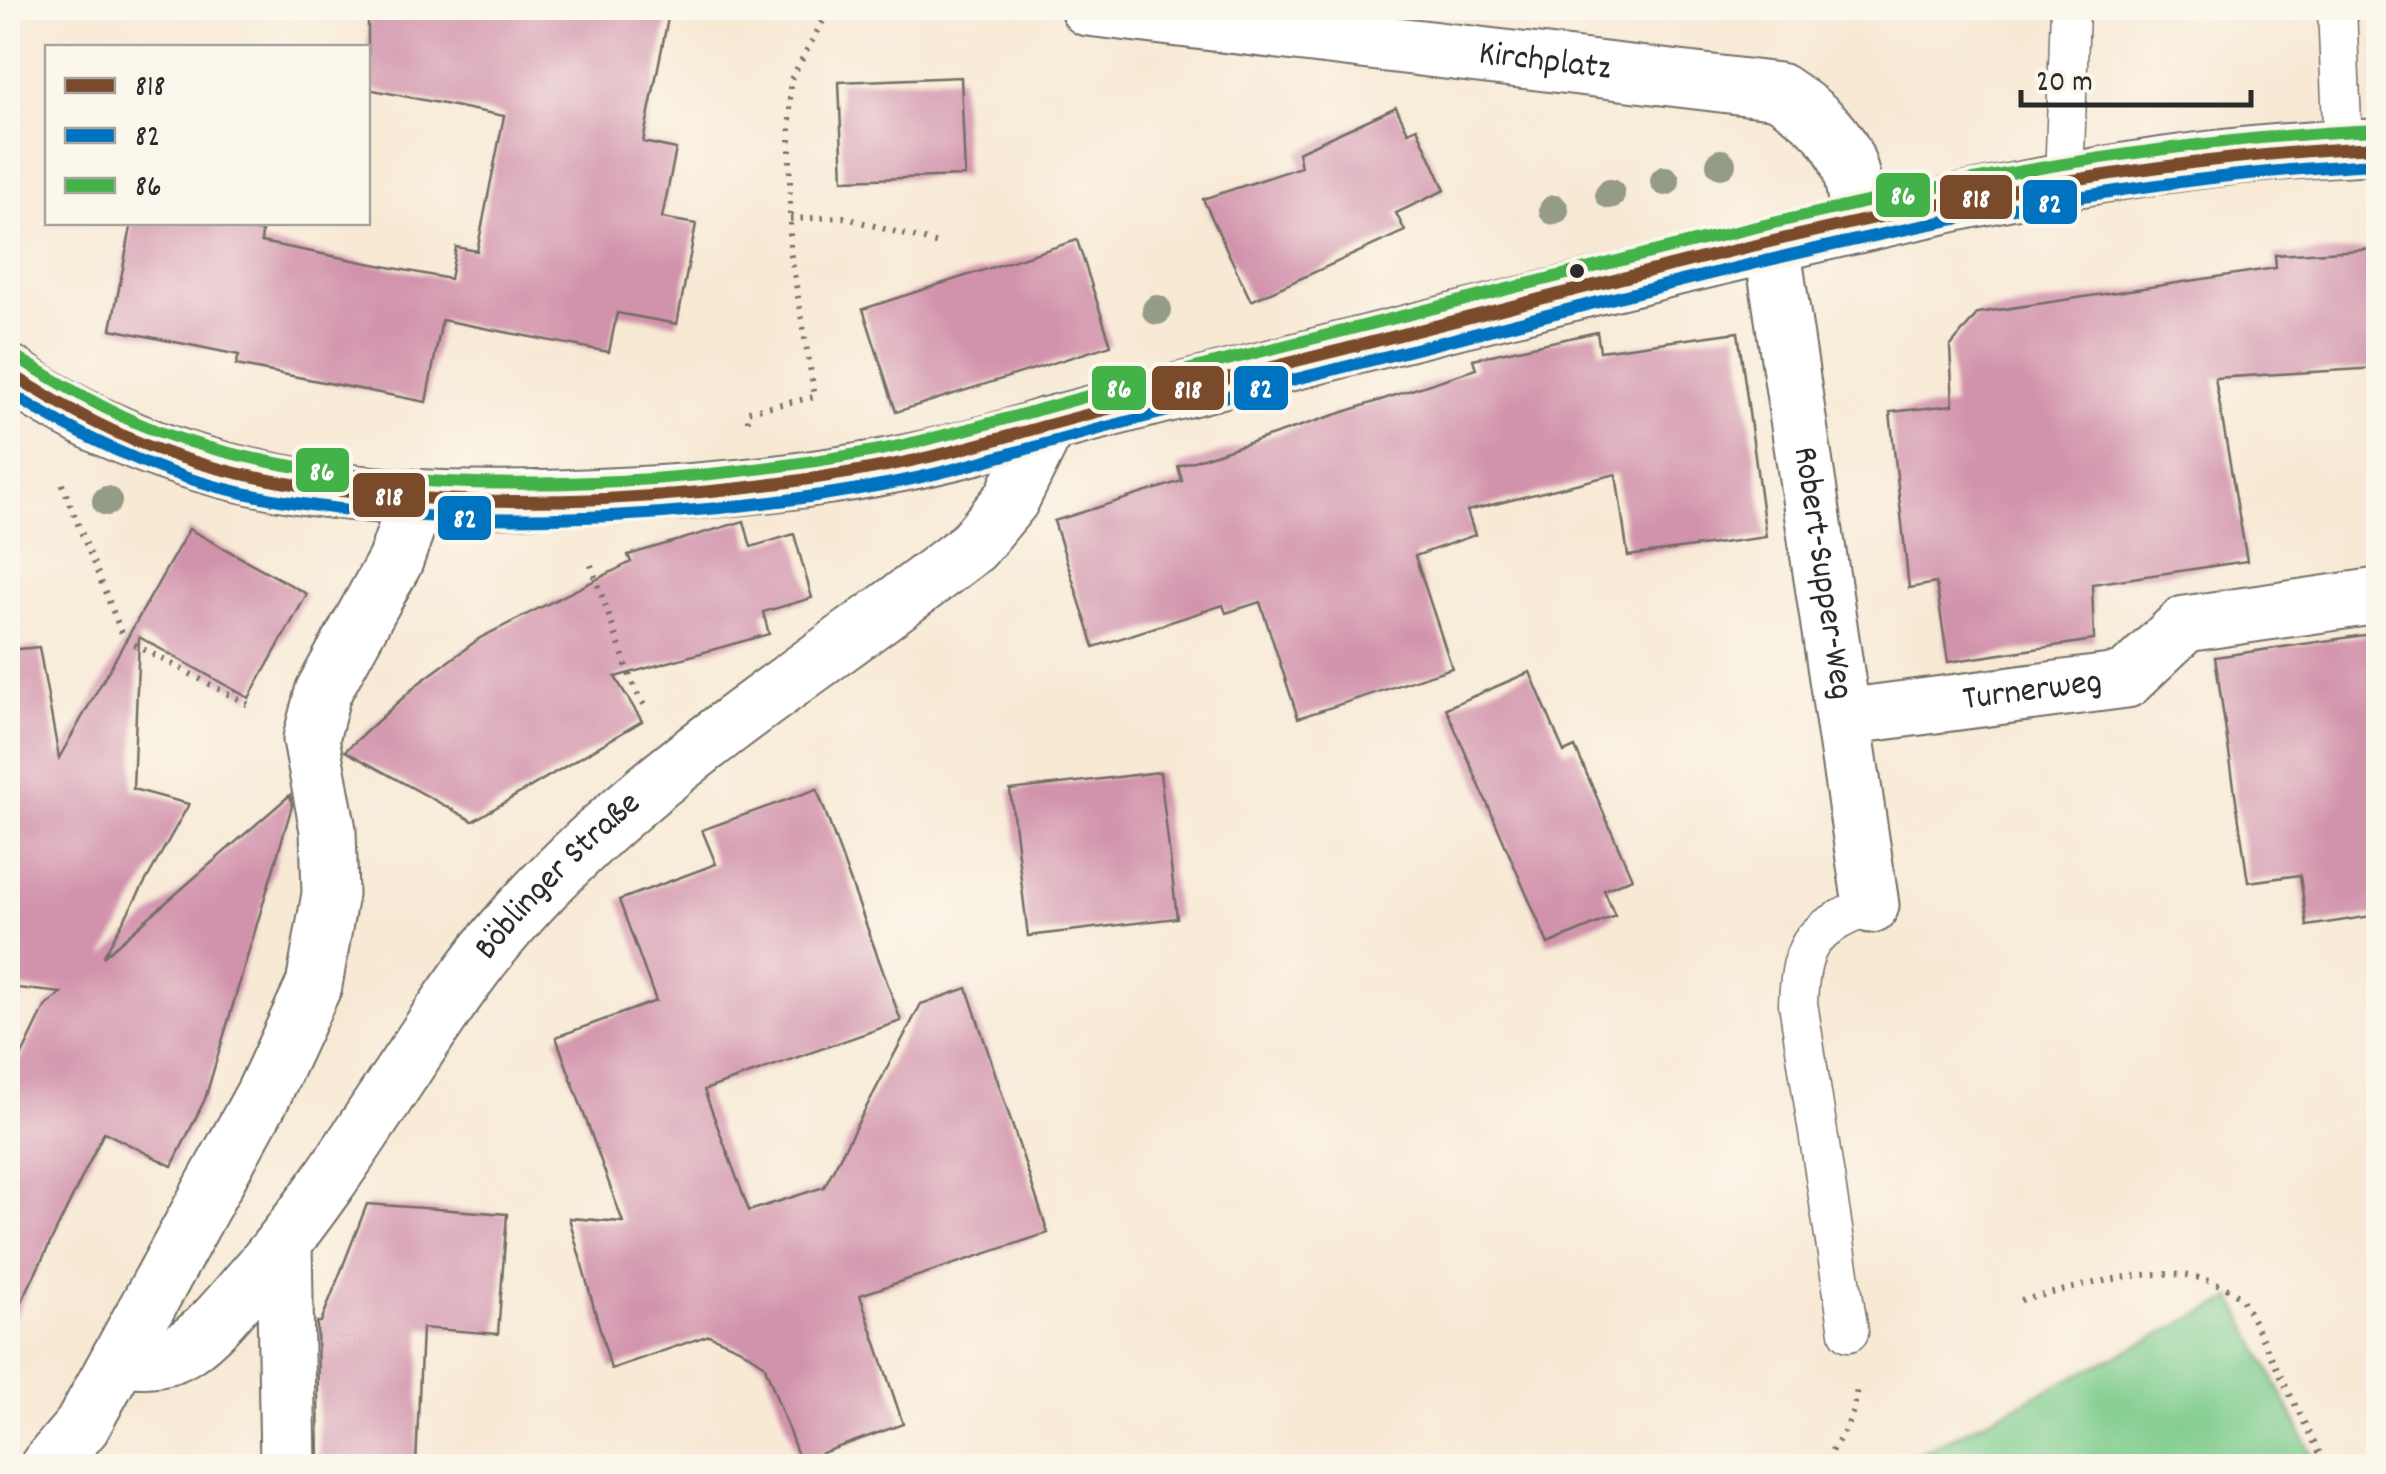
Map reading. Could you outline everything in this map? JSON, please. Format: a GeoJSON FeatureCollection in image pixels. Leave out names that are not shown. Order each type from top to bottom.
{"type":"FeatureCollection","features":[{"type":"Feature","properties":{"kind":"street","name":"Kirchplatz"},"geometry":{"type":"LineString","coordinates":[[1088,8],[1779,91],[1812,113],[1836,138],[1854,174],[1858,223]]}},
{"type":"Feature","properties":{"kind":"street"},"geometry":{"type":"LineString","coordinates":[[8,372],[56,405],[187,461],[266,482],[416,501],[566,498],[747,487],[874,472],[966,452],[1048,425],[1573,288],[1858,223],[2202,158],[2361,147]]}},
{"type":"Feature","properties":{"kind":"street","name":"Robert-Supper-Weg"},"geometry":{"type":"LineString","coordinates":[[1772,245],[1871,905]]}},
{"type":"Feature","properties":{"kind":"street","name":"Böblinger Straße"},"geometry":{"type":"LineString","coordinates":[[119,1358],[145,1361],[182,1351],[216,1321],[284,1243],[468,976],[524,906],[682,762],[973,546],[1012,500],[1048,425]]}},
{"type":"Feature","properties":{"kind":"street"},"geometry":{"type":"LineString","coordinates":[[48,1466],[82,1426],[263,1095],[314,985],[330,894],[328,830],[312,739],[323,692],[395,561],[416,501]]}},
{"type":"Feature","properties":{"kind":"street","name":"Turnerweg"},"geometry":{"type":"LineString","coordinates":[[1844,717],[2126,680],[2185,624],[2378,596]]}},
{"type":"Feature","properties":{"kind":"street"},"geometry":{"type":"LineString","coordinates":[[284,1243],[288,1466]]}},
{"type":"Feature","properties":{"kind":"lane"},"geometry":{"type":"LineString","coordinates":[[2064,182],[2070,8]]}},
{"type":"Feature","properties":{"kind":"lane"},"geometry":{"type":"LineString","coordinates":[[2337,8],[2361,147]]}},
{"type":"Feature","properties":{"kind":"lane"},"geometry":{"type":"LineString","coordinates":[[1849,1332],[1798,1002],[1800,958],[1822,926],[1871,905]]}},
{"type":"Feature","properties":{"kind":"path"},"geometry":{"type":"LineString","coordinates":[[747,487],[748,411],[815,397],[790,250],[790,81],[830,8]]}},
{"type":"Feature","properties":{"kind":"path"},"geometry":{"type":"LineString","coordinates":[[790,219],[843,217],[938,244]]}},
{"type":"Feature","properties":{"kind":"path"},"geometry":{"type":"LineString","coordinates":[[56,405],[50,452],[124,639],[312,739]]}},
{"type":"Feature","properties":{"kind":"path"},"geometry":{"type":"LineString","coordinates":[[566,498],[635,690],[682,762]]}},
{"type":"Feature","properties":{"kind":"path"},"geometry":{"type":"LineString","coordinates":[[2021,1300],[2172,1272],[2220,1282],[2241,1297],[2326,1466]]}},
{"type":"Feature","properties":{"kind":"path"},"geometry":{"type":"LineString","coordinates":[[1817,1466],[1837,1447],[1854,1415],[1857,1388],[1849,1332]]}},
{"type":"Feature","properties":{"kind":"green space"},"geometry":{"type":"Polygon","coordinates":[[[2233,1298],[2318,1466],[1894,1466],[2233,1298]]]}},
{"type":"Feature","properties":{"kind":"building"},"geometry":{"type":"Polygon","coordinates":[[[368,8],[670,8],[643,142],[676,149],[662,218],[696,224],[677,324],[617,313],[609,352],[442,320],[426,402],[236,365],[239,355],[111,329],[131,225],[229,225],[262,232],[261,242],[450,279],[456,247],[477,251],[504,116],[370,89],[368,8]]]}},
{"type":"Feature","properties":{"kind":"building"},"geometry":{"type":"Polygon","coordinates":[[[961,77],[965,176],[843,180],[839,82],[961,77]]]}},
{"type":"Feature","properties":{"kind":"building"},"geometry":{"type":"Polygon","coordinates":[[[1396,107],[1408,132],[1417,128],[1445,190],[1396,213],[1405,231],[1251,301],[1203,199],[1301,167],[1298,152],[1396,107]]]}},
{"type":"Feature","properties":{"kind":"building"},"geometry":{"type":"Polygon","coordinates":[[[1077,240],[1111,345],[896,412],[863,309],[1077,240]]]}},
{"type":"Feature","properties":{"kind":"building"},"geometry":{"type":"Polygon","coordinates":[[[2378,249],[2378,368],[2215,378],[2247,561],[2092,584],[2094,640],[1948,662],[1936,583],[1909,588],[1890,412],[1953,405],[1950,347],[1978,313],[2276,268],[2275,255],[2378,249]]]}},
{"type":"Feature","properties":{"kind":"building"},"geometry":{"type":"Polygon","coordinates":[[[1597,332],[1600,351],[1738,332],[1766,537],[1628,556],[1616,474],[1467,511],[1475,535],[1415,556],[1452,668],[1298,718],[1260,602],[1226,613],[1223,605],[1094,647],[1054,521],[1182,481],[1178,466],[1476,369],[1473,359],[1597,332]]]}},
{"type":"Feature","properties":{"kind":"building"},"geometry":{"type":"Polygon","coordinates":[[[744,521],[751,547],[794,534],[812,598],[763,612],[769,634],[615,677],[642,721],[473,821],[345,751],[419,683],[480,638],[631,562],[628,555],[744,521]]]}},
{"type":"Feature","properties":{"kind":"building"},"geometry":{"type":"Polygon","coordinates":[[[189,529],[307,594],[249,698],[139,637],[133,789],[189,804],[103,957],[290,795],[292,806],[205,1099],[172,1166],[104,1132],[8,1330],[8,1084],[45,1007],[61,993],[8,987],[8,650],[39,647],[59,758],[189,529]]]}},
{"type":"Feature","properties":{"kind":"building"},"geometry":{"type":"Polygon","coordinates":[[[2378,633],[2378,915],[2307,926],[2300,875],[2248,882],[2215,657],[2378,633]]]}},
{"type":"Feature","properties":{"kind":"building"},"geometry":{"type":"Polygon","coordinates":[[[1530,672],[1564,752],[1575,747],[1632,878],[1604,890],[1615,916],[1548,944],[1446,708],[1530,672]]]}},
{"type":"Feature","properties":{"kind":"building"},"geometry":{"type":"Polygon","coordinates":[[[1160,772],[1177,918],[1028,936],[1010,790],[1160,772]]]}},
{"type":"Feature","properties":{"kind":"building"},"geometry":{"type":"Polygon","coordinates":[[[817,789],[901,1021],[704,1090],[749,1211],[824,1187],[921,1004],[967,988],[1048,1233],[860,1295],[903,1424],[800,1461],[764,1364],[739,1348],[709,1335],[611,1369],[569,1218],[623,1222],[556,1037],[656,1001],[619,900],[716,864],[702,830],[817,789]]]}},
{"type":"Feature","properties":{"kind":"building"},"geometry":{"type":"Polygon","coordinates":[[[367,1204],[507,1214],[498,1334],[422,1328],[416,1466],[319,1466],[317,1322],[321,1322],[367,1204]]]}},
{"type":"Feature","properties":{"kind":"transit line","name":"86"},"geometry":{"type":"LineString","coordinates":[[17,357],[103,407],[157,431],[238,455],[326,471],[419,481],[515,484],[706,474],[796,464],[922,441],[1614,262],[1866,202],[2120,155],[2248,139],[2377,130]]}},
{"type":"Feature","properties":{"kind":"transit line","name":"818"},"geometry":{"type":"LineString","coordinates":[[8,372],[94,422],[148,446],[230,471],[320,488],[415,498],[514,501],[613,499],[709,491],[801,480],[928,457],[1611,281],[1865,220],[2120,172],[2249,156],[2378,147]]}},
{"type":"Feature","properties":{"kind":"transit line","name":"82"},"geometry":{"type":"LineString","coordinates":[[8,392],[83,435],[136,459],[218,487],[295,503],[464,518],[552,518],[726,507],[809,497],[929,475],[1167,411],[1865,238],[2121,190],[2249,174],[2378,164]]}}]}
